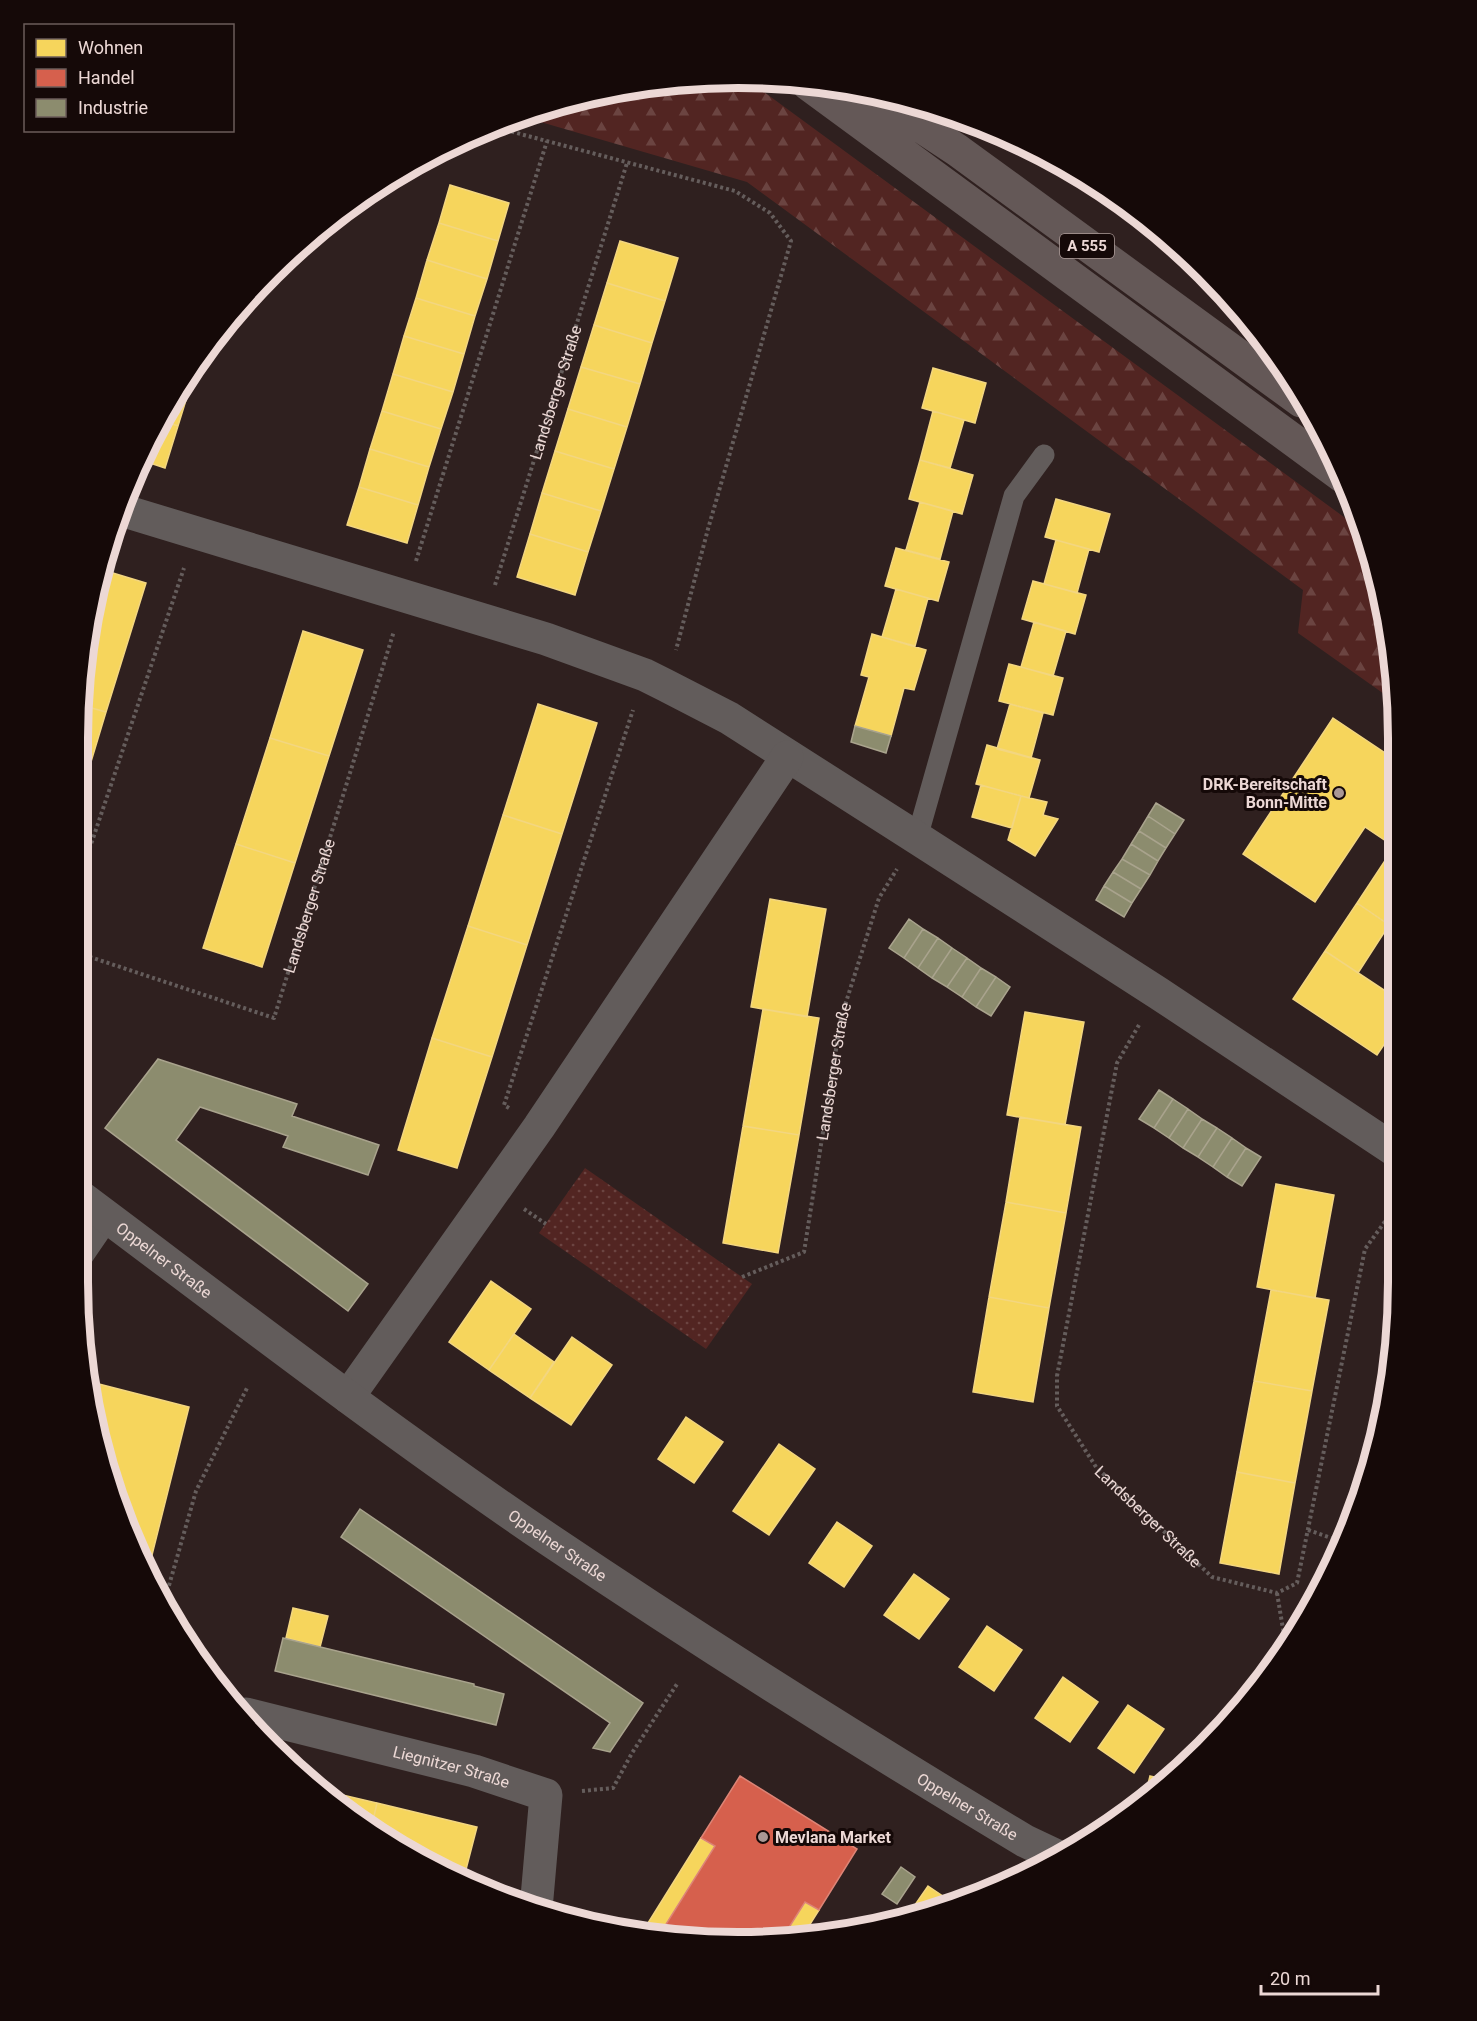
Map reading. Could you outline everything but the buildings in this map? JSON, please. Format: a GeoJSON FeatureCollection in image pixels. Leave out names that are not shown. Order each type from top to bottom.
{"type":"FeatureCollection","features":[{"type":"Feature","properties":{"kind":"highway"},"geometry":{"type":"LineString","coordinates":[[818,94],[1328,466]]}},
{"type":"Feature","properties":{"kind":"highway","name":"A 555"},"geometry":{"type":"LineString","coordinates":[[893,108],[957,150],[1287,391]]}},
{"type":"Feature","properties":{"kind":"street"},"geometry":{"type":"LineString","coordinates":[[130,513],[546,639],[655,680],[729,718],[1158,993],[1388,1146]]}},
{"type":"Feature","properties":{"kind":"street"},"geometry":{"type":"LineString","coordinates":[[348,1397],[539,1127],[787,757]]}},
{"type":"Feature","properties":{"kind":"street","name":"Oppelner Straße"},"geometry":{"type":"LineString","coordinates":[[88,1203],[348,1397],[546,1538],[768,1684],[1025,1841],[1049,1852]]}},
{"type":"Feature","properties":{"kind":"street"},"geometry":{"type":"LineString","coordinates":[[88,1238],[104,1215]]}},
{"type":"Feature","properties":{"kind":"street","name":"Liegnitzer Straße"},"geometry":{"type":"LineString","coordinates":[[255,1716],[474,1771],[546,1795]]}},
{"type":"Feature","properties":{"kind":"street"},"geometry":{"type":"LineString","coordinates":[[537,1900],[546,1795]]}},
{"type":"Feature","properties":{"kind":"street"},"geometry":{"type":"LineString","coordinates":[[1025,1841],[1042,1856]]}},
{"type":"Feature","properties":{"kind":"lane"},"geometry":{"type":"LineString","coordinates":[[917,838],[1014,496],[1044,455]]}},
{"type":"Feature","properties":{"kind":"path"},"geometry":{"type":"LineString","coordinates":[[508,131],[735,191],[770,213],[790,241],[711,518],[679,642],[655,680],[504,1105],[539,1127]]}},
{"type":"Feature","properties":{"kind":"path","name":"Landsberger Straße"},"geometry":{"type":"LineString","coordinates":[[88,956],[274,1018],[547,141]]}},
{"type":"Feature","properties":{"kind":"path","name":"Landsberger Straße"},"geometry":{"type":"LineString","coordinates":[[484,620],[627,163]]}},
{"type":"Feature","properties":{"kind":"path"},"geometry":{"type":"LineString","coordinates":[[88,852],[196,533]]}},
{"type":"Feature","properties":{"kind":"path","name":"Landsberger Straße"},"geometry":{"type":"LineString","coordinates":[[742,1277],[804,1252],[841,1018],[879,898],[917,838]]}},
{"type":"Feature","properties":{"kind":"path","name":"Landsberger Straße"},"geometry":{"type":"LineString","coordinates":[[1158,993],[1117,1063],[1057,1376],[1057,1406],[1096,1467],[1212,1577],[1277,1593]]}},
{"type":"Feature","properties":{"kind":"path"},"geometry":{"type":"LineString","coordinates":[[1284,1636],[1277,1593],[1297,1583],[1365,1250],[1388,1218]]}},
{"type":"Feature","properties":{"kind":"path"},"geometry":{"type":"LineString","coordinates":[[167,1591],[196,1491],[248,1386]]}},
{"type":"Feature","properties":{"kind":"path"},"geometry":{"type":"LineString","coordinates":[[1308,1530],[1335,1539]]}},
{"type":"Feature","properties":{"kind":"path"},"geometry":{"type":"LineString","coordinates":[[546,1795],[613,1788],[632,1753],[677,1684]]}},
{"type":"Feature","properties":{"kind":"green space"},"geometry":{"type":"Polygon","coordinates":[[[738,88],[760,89],[1351,522],[1376,612],[1387,696],[1298,633],[1303,590],[747,182],[537,121],[612,101],[654,94],[738,88]]]}},
{"type":"Feature","properties":{"kind":"green space"},"geometry":{"type":"Polygon","coordinates":[[[585,1168],[752,1284],[706,1349],[539,1233],[585,1168]]]}},
{"type":"Feature","properties":{"kind":"place","name":"DRK-Bereitschaft Bonn-Mitte"},"geometry":{"type":"Point","coordinates":[1339,793]}},
{"type":"Feature","properties":{"kind":"place","name":"Mevlana Market"},"geometry":{"type":"Point","coordinates":[763,1837]}}]}
